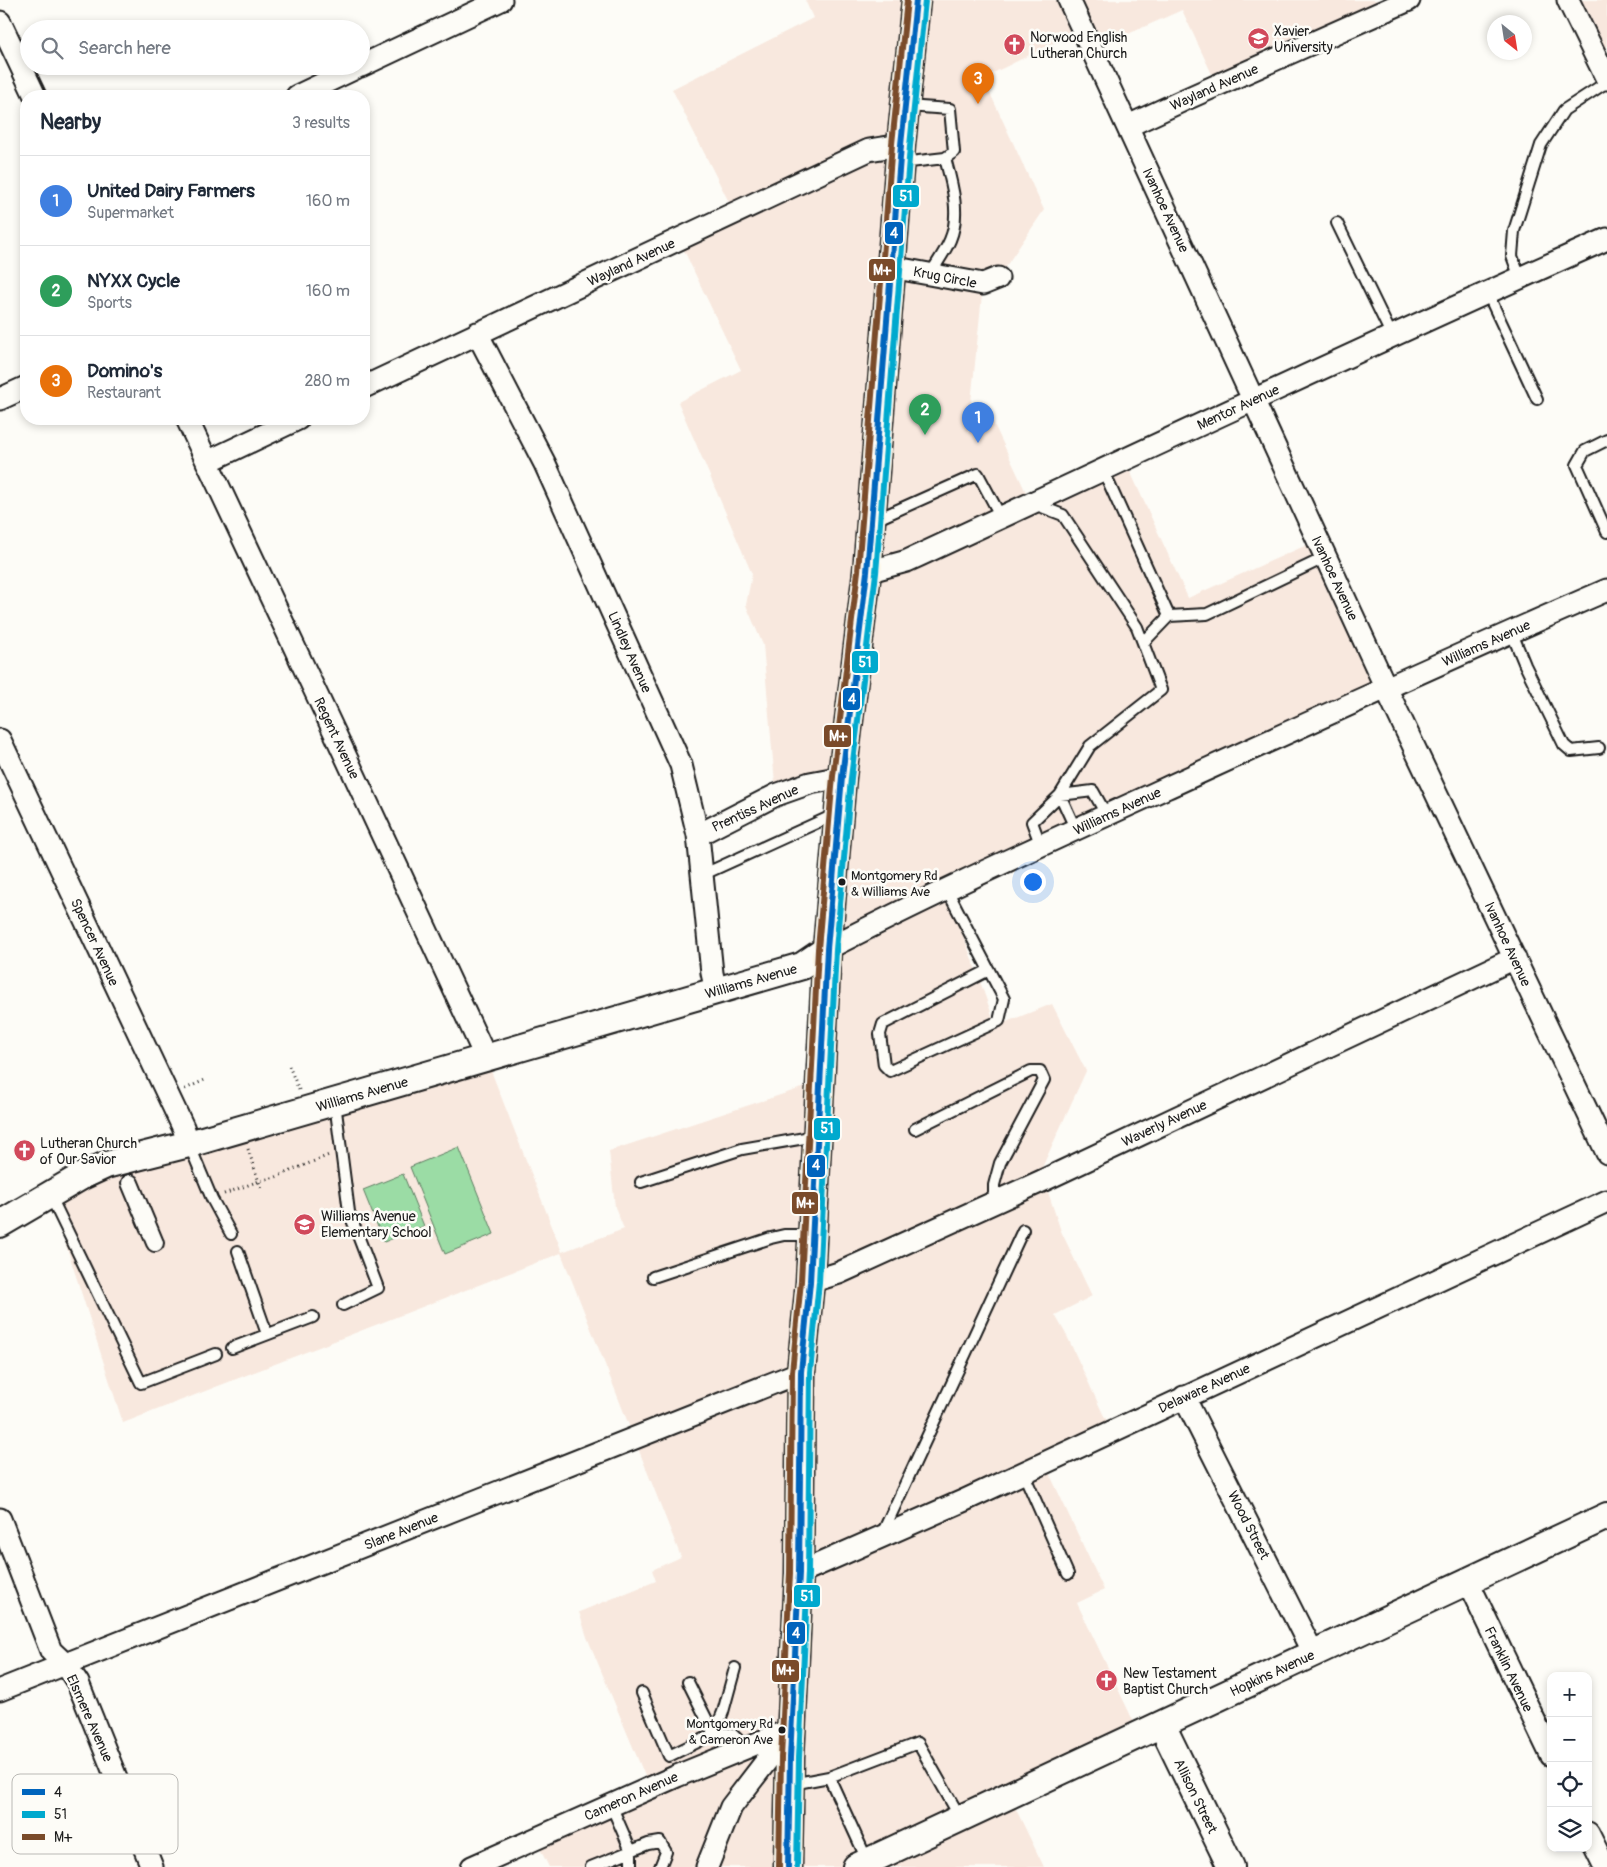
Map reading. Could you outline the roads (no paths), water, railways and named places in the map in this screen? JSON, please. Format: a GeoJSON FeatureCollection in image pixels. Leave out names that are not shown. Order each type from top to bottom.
{"type":"FeatureCollection","features":[{"type":"Feature","properties":{"kind":"main road"},"geometry":{"type":"LineString","coordinates":[[788,1867],[799,1572],[802,1372],[810,1282],[828,950],[842,777],[867,572],[900,154],[916,0]]}},
{"type":"Feature","properties":{"kind":"street"},"geometry":{"type":"LineString","coordinates":[[370,62],[501,0]]}},
{"type":"Feature","properties":{"kind":"street","name":"Ivanhoe Avenue"},"geometry":{"type":"LineString","coordinates":[[1069,0],[1386,688],[1607,1153]]}},
{"type":"Feature","properties":{"kind":"street","name":"Wayland Avenue"},"geometry":{"type":"LineString","coordinates":[[1128,126],[1409,0]]}},
{"type":"Feature","properties":{"kind":"street"},"geometry":{"type":"LineString","coordinates":[[1568,0],[1607,80]]}},
{"type":"Feature","properties":{"kind":"street"},"geometry":{"type":"LineString","coordinates":[[0,22],[20,64]]}},
{"type":"Feature","properties":{"kind":"street"},"geometry":{"type":"LineString","coordinates":[[25,75],[32,90]]}},
{"type":"Feature","properties":{"kind":"street"},"geometry":{"type":"LineString","coordinates":[[310,90],[342,75]]}},
{"type":"Feature","properties":{"kind":"street","name":"Wayland Avenue"},"geometry":{"type":"LineString","coordinates":[[370,384],[477,332],[720,222],[870,150],[900,154]]}},
{"type":"Feature","properties":{"kind":"street","name":"Mentor Avenue"},"geometry":{"type":"LineString","coordinates":[[867,572],[907,561],[1487,292],[1607,239]]}},
{"type":"Feature","properties":{"kind":"street","name":"Krug Circle"},"geometry":{"type":"LineString","coordinates":[[891,267],[983,284],[998,278]]}},
{"type":"Feature","properties":{"kind":"street","name":"Lindley Avenue"},"geometry":{"type":"LineString","coordinates":[[477,332],[545,464],[681,765],[698,835],[712,973],[716,991]]}},
{"type":"Feature","properties":{"kind":"street"},"geometry":{"type":"LineString","coordinates":[[0,399],[20,390]]}},
{"type":"Feature","properties":{"kind":"street","name":"Regent Avenue"},"geometry":{"type":"LineString","coordinates":[[190,425],[486,1058]]}},
{"type":"Feature","properties":{"kind":"street"},"geometry":{"type":"LineString","coordinates":[[207,462],[285,425]]}},
{"type":"Feature","properties":{"kind":"street","name":"Williams Avenue"},"geometry":{"type":"LineString","coordinates":[[0,1224],[82,1176],[106,1165],[189,1144],[802,966],[876,923],[1511,631],[1607,590]]}},
{"type":"Feature","properties":{"kind":"street","name":"Spencer Avenue"},"geometry":{"type":"LineString","coordinates":[[0,740],[183,1127],[189,1144]]}},
{"type":"Feature","properties":{"kind":"street","name":"Prentiss Avenue"},"geometry":{"type":"LineString","coordinates":[[698,835],[776,795],[810,783],[842,777]]}},
{"type":"Feature","properties":{"kind":"street","name":"Waverly Avenue"},"geometry":{"type":"LineString","coordinates":[[810,1282],[839,1273],[994,1202],[1515,958]]}},
{"type":"Feature","properties":{"kind":"street"},"geometry":{"type":"LineString","coordinates":[[130,1182],[155,1243]]}},
{"type":"Feature","properties":{"kind":"street","name":"Delaware Avenue"},"geometry":{"type":"LineString","coordinates":[[799,1572],[880,1538],[1607,1201]]}},
{"type":"Feature","properties":{"kind":"street","name":"Slane Avenue"},"geometry":{"type":"LineString","coordinates":[[0,1690],[802,1372]]}},
{"type":"Feature","properties":{"kind":"street","name":"Wood Street"},"geometry":{"type":"LineString","coordinates":[[1184,1397],[1313,1654]]}},
{"type":"Feature","properties":{"kind":"street","name":"Hopkins Avenue"},"geometry":{"type":"LineString","coordinates":[[865,1865],[960,1818],[1607,1516]]}},
{"type":"Feature","properties":{"kind":"street","name":"Elsmere Avenue"},"geometry":{"type":"LineString","coordinates":[[0,1519],[51,1650],[66,1665],[78,1683],[115,1774]]}},
{"type":"Feature","properties":{"kind":"street","name":"Franklin Avenue"},"geometry":{"type":"LineString","coordinates":[[1468,1582],[1547,1747]]}},
{"type":"Feature","properties":{"kind":"street","name":"Allison Street"},"geometry":{"type":"LineString","coordinates":[[1162,1725],[1231,1867]]}},
{"type":"Feature","properties":{"kind":"street"},"geometry":{"type":"LineString","coordinates":[[707,1867],[731,1807],[792,1729]]}},
{"type":"Feature","properties":{"kind":"street","name":"Cameron Avenue"},"geometry":{"type":"LineString","coordinates":[[472,1867],[677,1776],[792,1729]]}},
{"type":"Feature","properties":{"kind":"street"},"geometry":{"type":"LineString","coordinates":[[1592,1841],[1605,1867]]}},
{"type":"Feature","properties":{"kind":"street","name":"Elsmere Avenue"},"geometry":{"type":"LineString","coordinates":[[147,1854],[152,1867]]}},
{"type":"Feature","properties":{"kind":"lane"},"geometry":{"type":"LineString","coordinates":[[1520,278],[1512,256],[1514,231],[1541,145],[1564,110],[1607,80]]}},
{"type":"Feature","properties":{"kind":"lane"},"geometry":{"type":"LineString","coordinates":[[900,154],[945,158],[954,152],[950,109],[905,106]]}},
{"type":"Feature","properties":{"kind":"lane"},"geometry":{"type":"LineString","coordinates":[[930,274],[950,239],[956,213],[952,185],[945,158]]}},
{"type":"Feature","properties":{"kind":"lane"},"geometry":{"type":"LineString","coordinates":[[1337,223],[1392,336]]}},
{"type":"Feature","properties":{"kind":"lane"},"geometry":{"type":"LineString","coordinates":[[1487,292],[1537,399]]}},
{"type":"Feature","properties":{"kind":"lane"},"geometry":{"type":"LineString","coordinates":[[1607,440],[1585,451],[1577,464],[1607,532]]}},
{"type":"Feature","properties":{"kind":"lane"},"geometry":{"type":"LineString","coordinates":[[1103,470],[1169,616]]}},
{"type":"Feature","properties":{"kind":"lane"},"geometry":{"type":"LineString","coordinates":[[871,522],[978,474],[1001,517]]}},
{"type":"Feature","properties":{"kind":"lane"},"geometry":{"type":"LineString","coordinates":[[1031,503],[1062,515],[1137,627],[1161,690],[1090,746],[1060,795],[1032,822],[1041,846]]}},
{"type":"Feature","properties":{"kind":"lane"},"geometry":{"type":"LineString","coordinates":[[1143,643],[1169,616],[1207,614],[1326,557]]}},
{"type":"Feature","properties":{"kind":"lane"},"geometry":{"type":"LineString","coordinates":[[1511,631],[1525,666],[1564,745],[1571,751],[1599,748]]}},
{"type":"Feature","properties":{"kind":"lane"},"geometry":{"type":"LineString","coordinates":[[1060,795],[1093,791],[1107,816]]}},
{"type":"Feature","properties":{"kind":"lane"},"geometry":{"type":"LineString","coordinates":[[1060,795],[1076,830]]}},
{"type":"Feature","properties":{"kind":"lane"},"geometry":{"type":"LineString","coordinates":[[702,875],[839,812]]}},
{"type":"Feature","properties":{"kind":"lane"},"geometry":{"type":"LineString","coordinates":[[947,890],[989,970],[1004,1000],[999,1021],[890,1071],[884,1065],[880,1034],[883,1024],[989,970]]}},
{"type":"Feature","properties":{"kind":"lane"},"geometry":{"type":"LineString","coordinates":[[915,1129],[1031,1072],[1040,1071],[1044,1080],[1000,1163],[994,1186],[994,1202]]}},
{"type":"Feature","properties":{"kind":"lane"},"geometry":{"type":"LineString","coordinates":[[334,1102],[349,1212],[378,1288],[343,1306]]}},
{"type":"Feature","properties":{"kind":"lane"},"geometry":{"type":"LineString","coordinates":[[641,1182],[742,1149],[817,1136]]}},
{"type":"Feature","properties":{"kind":"lane"},"geometry":{"type":"LineString","coordinates":[[189,1144],[212,1199],[231,1234]]}},
{"type":"Feature","properties":{"kind":"lane"},"geometry":{"type":"LineString","coordinates":[[50,1195],[142,1383],[216,1354]]}},
{"type":"Feature","properties":{"kind":"lane"},"geometry":{"type":"LineString","coordinates":[[880,1538],[1023,1230]]}},
{"type":"Feature","properties":{"kind":"lane"},"geometry":{"type":"LineString","coordinates":[[653,1277],[771,1238],[784,1235],[812,1235]]}},
{"type":"Feature","properties":{"kind":"lane"},"geometry":{"type":"LineString","coordinates":[[238,1251],[267,1334]]}},
{"type":"Feature","properties":{"kind":"lane"},"geometry":{"type":"LineString","coordinates":[[232,1348],[313,1317]]}},
{"type":"Feature","properties":{"kind":"lane"},"geometry":{"type":"LineString","coordinates":[[1023,1472],[1068,1574]]}},
{"type":"Feature","properties":{"kind":"lane"},"geometry":{"type":"LineString","coordinates":[[714,1734],[723,1712],[736,1668]]}},
{"type":"Feature","properties":{"kind":"lane"},"geometry":{"type":"LineString","coordinates":[[688,1682],[714,1734]]}},
{"type":"Feature","properties":{"kind":"lane"},"geometry":{"type":"LineString","coordinates":[[642,1693],[677,1776]]}},
{"type":"Feature","properties":{"kind":"lane"},"geometry":{"type":"LineString","coordinates":[[669,1756],[714,1734],[732,1734],[746,1747]]}},
{"type":"Feature","properties":{"kind":"lane"},"geometry":{"type":"LineString","coordinates":[[790,1784],[829,1777],[918,1744],[960,1818]]}},
{"type":"Feature","properties":{"kind":"lane"},"geometry":{"type":"LineString","coordinates":[[829,1777],[865,1865]]}},
{"type":"Feature","properties":{"kind":"lane"},"geometry":{"type":"LineString","coordinates":[[611,1805],[631,1851],[631,1867]]}},
{"type":"Feature","properties":{"kind":"lane"},"geometry":{"type":"LineString","coordinates":[[591,1867],[648,1844],[660,1842],[666,1852],[660,1867]]}},
{"type":"Feature","properties":{"kind":"place","name":"Xavier University"},"geometry":{"type":"Point","coordinates":[1258,39]}},
{"type":"Feature","properties":{"kind":"place","name":"Norwood English Lutheran Church"},"geometry":{"type":"Point","coordinates":[1014,45]}},
{"type":"Feature","properties":{"kind":"place","name":"Domino's"},"geometry":{"type":"Point","coordinates":[978,104]}},
{"type":"Feature","properties":{"kind":"place","name":"NYXX Cycle"},"geometry":{"type":"Point","coordinates":[925,435]}},
{"type":"Feature","properties":{"kind":"place","name":"United Dairy Farmers"},"geometry":{"type":"Point","coordinates":[978,443]}},
{"type":"Feature","properties":{"kind":"place","name":"Montgomery Rd & Williams Ave"},"geometry":{"type":"Point","coordinates":[842,882]}},
{"type":"Feature","properties":{"kind":"place","name":"Lutheran Church of Our Savior"},"geometry":{"type":"Point","coordinates":[24,1151]}},
{"type":"Feature","properties":{"kind":"place","name":"Williams Avenue Elementary School"},"geometry":{"type":"Point","coordinates":[305,1224]}},
{"type":"Feature","properties":{"kind":"place","name":"New Testament Baptist Church"},"geometry":{"type":"Point","coordinates":[1107,1681]}},
{"type":"Feature","properties":{"kind":"place","name":"Montgomery Rd & Cameron Ave"},"geometry":{"type":"Point","coordinates":[782,1730]}}]}
